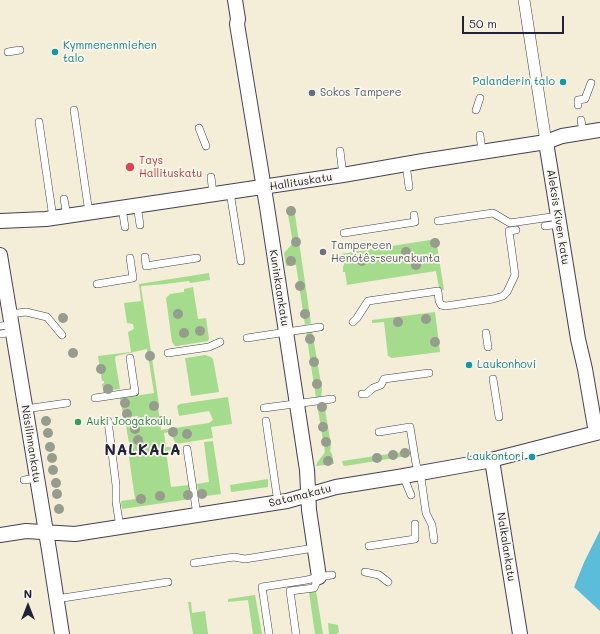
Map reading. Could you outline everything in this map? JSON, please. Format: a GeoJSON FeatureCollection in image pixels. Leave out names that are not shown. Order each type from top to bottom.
{"type":"FeatureCollection","features":[{"type":"Feature","properties":{"kind":"street","name":"Kuninkaankatu"},"geometry":{"type":"LineString","coordinates":[[235,0],[238,19],[237,24],[264,187],[307,470],[308,510],[314,548],[325,576]]}},
{"type":"Feature","properties":{"kind":"street","name":"Aleksis Kiven katu"},"geometry":{"type":"LineString","coordinates":[[524,0],[578,340],[598,433]]}},
{"type":"Feature","properties":{"kind":"street","name":"Hallituskatu"},"geometry":{"type":"LineString","coordinates":[[0,220],[46,219],[349,174],[546,142],[582,126],[600,130]]}},
{"type":"Feature","properties":{"kind":"street","name":"Näsilinnankatu"},"geometry":{"type":"LineString","coordinates":[[0,255],[7,326],[25,409],[30,479],[46,532],[62,634]]}},
{"type":"Feature","properties":{"kind":"street","name":"Satamakatu"},"geometry":{"type":"LineString","coordinates":[[0,535],[26,531],[75,534],[278,503],[336,487],[492,460],[598,433]]}},
{"type":"Feature","properties":{"kind":"street","name":"Nalkalankatu"},"geometry":{"type":"LineString","coordinates":[[492,460],[520,634]]}},
{"type":"Feature","properties":{"kind":"lane"},"geometry":{"type":"LineString","coordinates":[[8,52],[20,50]]}},
{"type":"Feature","properties":{"kind":"lane"},"geometry":{"type":"LineString","coordinates":[[578,105],[578,100],[585,98],[591,83]]}},
{"type":"Feature","properties":{"kind":"lane"},"geometry":{"type":"LineString","coordinates":[[476,110],[480,98]]}},
{"type":"Feature","properties":{"kind":"lane"},"geometry":{"type":"LineString","coordinates":[[74,110],[89,213]]}},
{"type":"Feature","properties":{"kind":"lane"},"geometry":{"type":"LineString","coordinates":[[39,122],[60,217]]}},
{"type":"Feature","properties":{"kind":"lane"},"geometry":{"type":"LineString","coordinates":[[199,128],[206,146]]}},
{"type":"Feature","properties":{"kind":"lane"},"geometry":{"type":"LineString","coordinates":[[480,135],[482,152]]}},
{"type":"Feature","properties":{"kind":"lane"},"geometry":{"type":"LineString","coordinates":[[340,151],[349,174]]}},
{"type":"Feature","properties":{"kind":"lane"},"geometry":{"type":"LineString","coordinates":[[406,164],[409,187]]}},
{"type":"Feature","properties":{"kind":"lane"},"geometry":{"type":"LineString","coordinates":[[211,177],[213,194]]}},
{"type":"Feature","properties":{"kind":"lane"},"geometry":{"type":"LineString","coordinates":[[230,192],[241,261]]}},
{"type":"Feature","properties":{"kind":"lane"},"geometry":{"type":"LineString","coordinates":[[60,217],[64,199]]}},
{"type":"Feature","properties":{"kind":"lane"},"geometry":{"type":"LineString","coordinates":[[137,205],[140,225]]}},
{"type":"Feature","properties":{"kind":"lane"},"geometry":{"type":"LineString","coordinates":[[122,208],[125,227]]}},
{"type":"Feature","properties":{"kind":"lane"},"geometry":{"type":"LineString","coordinates":[[438,221],[493,213],[510,223],[559,220]]}},
{"type":"Feature","properties":{"kind":"lane"},"geometry":{"type":"LineString","coordinates":[[344,233],[415,222],[414,215]]}},
{"type":"Feature","properties":{"kind":"lane"},"geometry":{"type":"LineString","coordinates":[[544,226],[559,220]]}},
{"type":"Feature","properties":{"kind":"lane"},"geometry":{"type":"LineString","coordinates":[[353,322],[368,301],[438,291],[439,301],[442,305],[446,306],[493,299],[503,296],[507,292],[515,275],[508,231],[516,230]]}},
{"type":"Feature","properties":{"kind":"lane"},"geometry":{"type":"LineString","coordinates":[[145,257],[146,266],[197,258]]}},
{"type":"Feature","properties":{"kind":"lane"},"geometry":{"type":"LineString","coordinates":[[97,284],[133,278],[130,258]]}},
{"type":"Feature","properties":{"kind":"lane"},"geometry":{"type":"LineString","coordinates":[[7,326],[26,312],[47,317],[62,335]]}},
{"type":"Feature","properties":{"kind":"lane"},"geometry":{"type":"LineString","coordinates":[[247,338],[320,327]]}},
{"type":"Feature","properties":{"kind":"lane"},"geometry":{"type":"LineString","coordinates":[[486,333],[488,347]]}},
{"type":"Feature","properties":{"kind":"lane"},"geometry":{"type":"LineString","coordinates":[[168,353],[209,347],[220,342]]}},
{"type":"Feature","properties":{"kind":"lane"},"geometry":{"type":"LineString","coordinates":[[95,398],[136,392],[130,358]]}},
{"type":"Feature","properties":{"kind":"lane"},"geometry":{"type":"LineString","coordinates":[[362,394],[366,394],[373,388],[381,385],[384,379],[429,373]]}},
{"type":"Feature","properties":{"kind":"lane"},"geometry":{"type":"LineString","coordinates":[[493,379],[499,417]]}},
{"type":"Feature","properties":{"kind":"lane"},"geometry":{"type":"LineString","coordinates":[[264,408],[332,399]]}},
{"type":"Feature","properties":{"kind":"lane"},"geometry":{"type":"LineString","coordinates":[[25,409],[67,403]]}},
{"type":"Feature","properties":{"kind":"lane"},"geometry":{"type":"LineString","coordinates":[[108,421],[120,527]]}},
{"type":"Feature","properties":{"kind":"lane"},"geometry":{"type":"LineString","coordinates":[[266,421],[278,503]]}},
{"type":"Feature","properties":{"kind":"lane"},"geometry":{"type":"LineString","coordinates":[[379,432],[410,427],[416,461],[412,474],[406,483],[411,495]]}},
{"type":"Feature","properties":{"kind":"lane"},"geometry":{"type":"LineString","coordinates":[[187,449],[197,515]]}},
{"type":"Feature","properties":{"kind":"lane"},"geometry":{"type":"LineString","coordinates":[[412,474],[421,478],[426,513],[432,525],[434,540]]}},
{"type":"Feature","properties":{"kind":"lane"},"geometry":{"type":"LineString","coordinates":[[369,546],[415,539],[415,524]]}},
{"type":"Feature","properties":{"kind":"lane"},"geometry":{"type":"LineString","coordinates":[[194,563],[234,557],[245,559],[314,548]]}},
{"type":"Feature","properties":{"kind":"lane"},"geometry":{"type":"LineString","coordinates":[[365,572],[379,574],[388,582]]}},
{"type":"Feature","properties":{"kind":"lane"},"geometry":{"type":"LineString","coordinates":[[269,634],[262,587],[325,576]]}},
{"type":"Feature","properties":{"kind":"lane"},"geometry":{"type":"LineString","coordinates":[[296,634],[290,591],[314,588],[325,576]]}},
{"type":"Feature","properties":{"kind":"lane"},"geometry":{"type":"LineString","coordinates":[[56,599],[168,582]]}},
{"type":"Feature","properties":{"kind":"green space"},"geometry":{"type":"Polygon","coordinates":[[[294,208],[311,323],[305,325],[296,265],[286,266],[284,253],[293,243],[287,209],[294,208]]]}},
{"type":"Feature","properties":{"kind":"green space"},"geometry":{"type":"Polygon","coordinates":[[[436,239],[444,290],[439,288],[436,271],[346,285],[341,254],[436,239]]]}},
{"type":"Feature","properties":{"kind":"green space"},"geometry":{"type":"Polygon","coordinates":[[[209,273],[210,280],[141,287],[159,404],[161,430],[209,423],[213,420],[209,411],[179,416],[177,406],[180,404],[228,397],[232,424],[211,427],[213,438],[176,444],[169,432],[164,433],[166,447],[173,447],[174,450],[166,451],[171,487],[189,485],[191,499],[122,509],[121,501],[135,499],[129,457],[137,456],[138,453],[131,454],[126,426],[139,424],[138,416],[127,417],[124,419],[120,398],[154,393],[147,349],[116,356],[115,359],[120,389],[112,390],[112,393],[104,394],[102,384],[104,381],[102,381],[98,356],[131,352],[128,332],[134,329],[133,324],[127,323],[124,303],[141,301],[139,284],[209,273]]]}},
{"type":"Feature","properties":{"kind":"green space"},"geometry":{"type":"Polygon","coordinates":[[[193,287],[198,319],[206,318],[209,339],[208,341],[175,346],[172,342],[166,298],[170,294],[184,292],[184,289],[193,287]]]}},
{"type":"Feature","properties":{"kind":"green space"},"geometry":{"type":"Polygon","coordinates":[[[435,312],[440,352],[392,358],[388,356],[384,322],[372,323],[372,320],[435,312]]]}},
{"type":"Feature","properties":{"kind":"green space"},"geometry":{"type":"Polygon","coordinates":[[[312,331],[322,389],[321,397],[316,398],[306,332],[312,331]]]}},
{"type":"Feature","properties":{"kind":"green space"},"geometry":{"type":"Polygon","coordinates":[[[205,355],[213,359],[219,392],[191,396],[185,358],[205,355]]]}},
{"type":"Feature","properties":{"kind":"green space"},"geometry":{"type":"Polygon","coordinates":[[[324,403],[331,445],[330,451],[334,464],[316,466],[325,452],[317,404],[324,403]]]}},
{"type":"Feature","properties":{"kind":"green space"},"geometry":{"type":"Polygon","coordinates":[[[213,441],[221,494],[199,497],[197,484],[209,482],[204,442],[213,441]]]}},
{"type":"Feature","properties":{"kind":"green space"},"geometry":{"type":"Polygon","coordinates":[[[409,451],[407,456],[345,466],[343,465],[342,461],[409,451]]]}},
{"type":"Feature","properties":{"kind":"green space"},"geometry":{"type":"Polygon","coordinates":[[[268,479],[268,487],[231,492],[230,485],[268,479]]]}},
{"type":"Feature","properties":{"kind":"green space"},"geometry":{"type":"Polygon","coordinates":[[[316,591],[323,634],[315,634],[309,592],[316,591]]]}},
{"type":"Feature","properties":{"kind":"green space"},"geometry":{"type":"Polygon","coordinates":[[[255,595],[262,634],[253,634],[248,600],[228,602],[228,599],[255,595]]]}},
{"type":"Feature","properties":{"kind":"green space"},"geometry":{"type":"Polygon","coordinates":[[[188,602],[191,602],[192,613],[205,611],[208,634],[193,634],[188,602]]]}},
{"type":"Feature","properties":{"kind":"green space"},"geometry":{"type":"Polygon","coordinates":[[[328,623],[338,625],[339,633],[329,634],[328,623]]]}},
{"type":"Feature","properties":{"kind":"water"},"geometry":{"type":"Polygon","coordinates":[[[600,530],[600,611],[574,587],[584,562],[600,530]]]}},
{"type":"Feature","properties":{"kind":"pier"},"geometry":{"type":"Polygon","coordinates":[[[600,528],[573,589],[572,586],[582,562],[598,529],[600,528]]]}},
{"type":"Feature","properties":{"kind":"place","name":"Kymmenenmiehen talo"},"geometry":{"type":"Point","coordinates":[55,52]}},
{"type":"Feature","properties":{"kind":"place","name":"Palanderin talo"},"geometry":{"type":"Point","coordinates":[563,82]}},
{"type":"Feature","properties":{"kind":"place","name":"Sokos Tampere"},"geometry":{"type":"Point","coordinates":[312,93]}},
{"type":"Feature","properties":{"kind":"place","name":"Tays Hallituskatu"},"geometry":{"type":"Point","coordinates":[130,167]}},
{"type":"Feature","properties":{"kind":"place","name":"Tampereen Henótês-seurakunta"},"geometry":{"type":"Point","coordinates":[323,252]}},
{"type":"Feature","properties":{"kind":"place","name":"Laukonhovi"},"geometry":{"type":"Point","coordinates":[469,365]}},
{"type":"Feature","properties":{"kind":"place","name":"Auki Joogakoulu"},"geometry":{"type":"Point","coordinates":[78,422]}},
{"type":"Feature","properties":{"kind":"place","name":"Laukontori"},"geometry":{"type":"Point","coordinates":[532,457]}},
{"type":"Feature","properties":{"kind":"district","name":"NALKALA"},"geometry":{"type":"Point","coordinates":[143,450]}}]}
